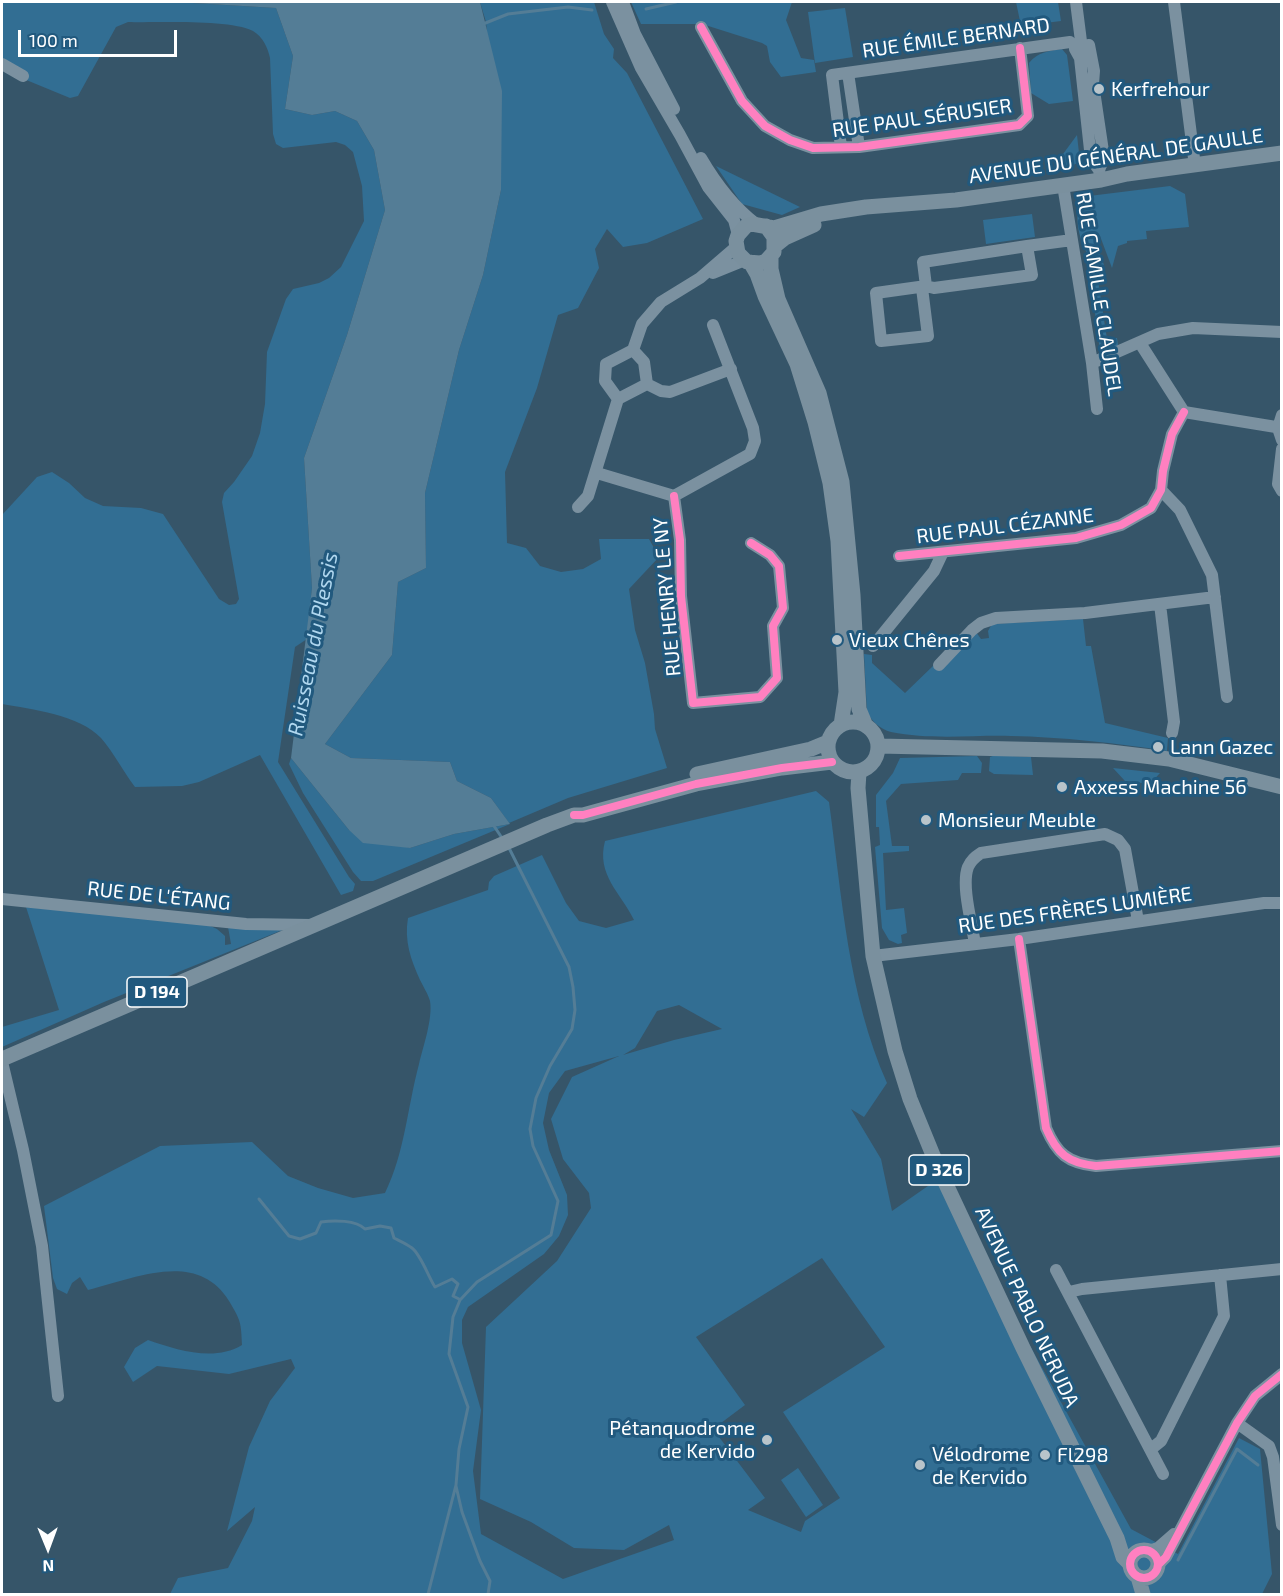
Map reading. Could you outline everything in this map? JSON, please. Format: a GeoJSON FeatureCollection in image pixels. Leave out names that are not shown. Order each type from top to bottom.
{"type":"FeatureCollection","features":[{"type":"Feature","properties":{"kind":"main road","name":"AVENUE DU GÉNÉRAL DE GAULLE"},"geometry":{"type":"LineString","coordinates":[[761,225],[774,228],[821,214],[866,207],[956,200],[1063,185],[1100,175],[1195,166],[1281,153]]}},
{"type":"Feature","properties":{"kind":"main road","name":"AVENUE DU GÉNÉRAL DE GAULLE"},"geometry":{"type":"LineString","coordinates":[[773,251],[785,238],[829,221],[903,211],[956,200]]}},
{"type":"Feature","properties":{"kind":"main road"},"geometry":{"type":"LineString","coordinates":[[841,725],[846,692],[838,541],[830,483],[815,422],[797,364],[765,296],[758,274],[742,251],[746,226],[761,225],[774,237],[771,269],[778,299],[819,393],[842,482],[853,595],[859,709],[866,726],[876,736],[879,746],[870,767],[859,772],[840,770],[829,755],[828,742],[832,732],[841,725],[851,722],[866,726]]}},
{"type":"Feature","properties":{"kind":"main road"},"geometry":{"type":"LineString","coordinates":[[742,251],[760,263],[773,251]]}},
{"type":"Feature","properties":{"kind":"main road","name":"D 194"},"geometry":{"type":"LineString","coordinates":[[2,1061],[313,925],[574,815],[581,809],[645,787],[811,749],[828,742]]}},
{"type":"Feature","properties":{"kind":"main road"},"geometry":{"type":"LineString","coordinates":[[879,746],[1102,751],[1169,759],[1281,787]]}},
{"type":"Feature","properties":{"kind":"main road","name":"D 194"},"geometry":{"type":"LineString","coordinates":[[574,815],[583,815],[696,784],[782,768],[832,762]]}},
{"type":"Feature","properties":{"kind":"main road","name":"AVENUE PABLO NERUDA"},"geometry":{"type":"LineString","coordinates":[[859,772],[858,788],[873,956],[895,1052],[910,1099],[937,1165],[1023,1348],[1117,1538],[1144,1564]]}},
{"type":"Feature","properties":{"kind":"main road"},"geometry":{"type":"LineString","coordinates":[[1143,1594],[1144,1564]]}},
{"type":"Feature","properties":{"kind":"main road"},"geometry":{"type":"LineString","coordinates":[[1144,1564],[1151,1594]]}},
{"type":"Feature","properties":{"kind":"street"},"geometry":{"type":"LineString","coordinates":[[612,2],[641,68],[708,187],[734,220],[742,251],[661,302],[642,324],[633,350],[606,364],[606,381],[618,399]]}},
{"type":"Feature","properties":{"kind":"street"},"geometry":{"type":"LineString","coordinates":[[623,2],[648,60],[707,168],[745,216],[761,225]]}},
{"type":"Feature","properties":{"kind":"street"},"geometry":{"type":"LineString","coordinates":[[1174,2],[1195,166]]}},
{"type":"Feature","properties":{"kind":"street"},"geometry":{"type":"LineString","coordinates":[[1077,4],[1070,11],[1093,84],[1104,158],[1100,175]]}},
{"type":"Feature","properties":{"kind":"street","name":"RUE PAUL SÉRUSIER"},"geometry":{"type":"LineString","coordinates":[[701,27],[742,101],[765,126],[790,140],[813,148],[859,147],[1019,125],[1028,116],[1020,48]]}},
{"type":"Feature","properties":{"kind":"street"},"geometry":{"type":"LineString","coordinates":[[1080,40],[1078,54],[1091,159],[1100,175]]}},
{"type":"Feature","properties":{"kind":"street","name":"RUE ÉMILE BERNARD"},"geometry":{"type":"LineString","coordinates":[[848,73],[1080,40]]}},
{"type":"Feature","properties":{"kind":"street"},"geometry":{"type":"LineString","coordinates":[[2,64],[24,76]]}},
{"type":"Feature","properties":{"kind":"street"},"geometry":{"type":"LineString","coordinates":[[841,147],[832,75],[848,73],[859,147]]}},
{"type":"Feature","properties":{"kind":"street","name":"RUE CAMILLE CLAUDEL"},"geometry":{"type":"LineString","coordinates":[[1063,185],[1092,363],[1097,409]]}},
{"type":"Feature","properties":{"kind":"street"},"geometry":{"type":"LineString","coordinates":[[1028,246],[1032,275],[934,288],[924,287],[876,293],[881,341],[928,336],[924,287],[923,262],[1028,246],[1072,240]]}},
{"type":"Feature","properties":{"kind":"street"},"geometry":{"type":"LineString","coordinates":[[597,473],[674,496],[750,454],[755,441],[753,428],[713,325]]}},
{"type":"Feature","properties":{"kind":"street"},"geometry":{"type":"LineString","coordinates":[[1092,363],[1158,334],[1193,328],[1281,332]]}},
{"type":"Feature","properties":{"kind":"street"},"geometry":{"type":"LineString","coordinates":[[1140,343],[1184,412],[1281,428]]}},
{"type":"Feature","properties":{"kind":"street"},"geometry":{"type":"LineString","coordinates":[[633,350],[644,362],[647,384]]}},
{"type":"Feature","properties":{"kind":"street"},"geometry":{"type":"LineString","coordinates":[[647,384],[670,393],[731,369]]}},
{"type":"Feature","properties":{"kind":"street"},"geometry":{"type":"LineString","coordinates":[[578,507],[588,496],[597,473],[618,399],[647,384]]}},
{"type":"Feature","properties":{"kind":"street","name":"RUE PAUL CÉZANNE"},"geometry":{"type":"LineString","coordinates":[[899,556],[1076,538],[1121,525],[1151,508],[1161,490],[1172,434],[1184,412]]}},
{"type":"Feature","properties":{"kind":"street"},"geometry":{"type":"LineString","coordinates":[[1281,449],[1278,484],[1281,490]]}},
{"type":"Feature","properties":{"kind":"street"},"geometry":{"type":"LineString","coordinates":[[1161,490],[1180,510],[1212,575],[1227,697]]}},
{"type":"Feature","properties":{"kind":"street","name":"RUE HENRY LE NY"},"geometry":{"type":"LineString","coordinates":[[674,496],[680,540],[681,596],[693,703],[760,697],[777,678],[773,626],[783,608],[779,566],[770,555],[751,543]]}},
{"type":"Feature","properties":{"kind":"street"},"geometry":{"type":"LineString","coordinates":[[873,646],[933,571],[943,552]]}},
{"type":"Feature","properties":{"kind":"street"},"geometry":{"type":"LineString","coordinates":[[939,665],[972,630],[981,623],[996,618],[1085,613],[1215,597]]}},
{"type":"Feature","properties":{"kind":"street"},"geometry":{"type":"LineString","coordinates":[[1160,604],[1174,722],[1172,733]]}},
{"type":"Feature","properties":{"kind":"street"},"geometry":{"type":"LineString","coordinates":[[975,944],[966,882],[967,869],[972,859],[981,853],[1105,834],[1118,840],[1125,849],[1138,921]]}},
{"type":"Feature","properties":{"kind":"street","name":"RUE DE L'ÉTANG"},"geometry":{"type":"LineString","coordinates":[[2,899],[246,924],[313,925]]}},
{"type":"Feature","properties":{"kind":"street","name":"RUE DES FRÈRES LUMIÈRE"},"geometry":{"type":"LineString","coordinates":[[873,956],[1019,939],[1281,903]]}},
{"type":"Feature","properties":{"kind":"street"},"geometry":{"type":"LineString","coordinates":[[1019,939],[1046,1128],[1052,1143],[1062,1155],[1079,1164],[1096,1166],[1281,1151]]}},
{"type":"Feature","properties":{"kind":"street"},"geometry":{"type":"LineString","coordinates":[[2,1061],[42,1246],[58,1396]]}},
{"type":"Feature","properties":{"kind":"street"},"geometry":{"type":"LineString","coordinates":[[1069,1292],[1281,1269]]}},
{"type":"Feature","properties":{"kind":"street"},"geometry":{"type":"LineString","coordinates":[[1056,1270],[1163,1474]]}},
{"type":"Feature","properties":{"kind":"street"},"geometry":{"type":"LineString","coordinates":[[1151,1449],[1161,1441],[1224,1316],[1220,1275]]}},
{"type":"Feature","properties":{"kind":"street"},"geometry":{"type":"LineString","coordinates":[[1144,1564],[1166,1557],[1237,1423],[1255,1395],[1281,1374]]}},
{"type":"Feature","properties":{"kind":"street"},"geometry":{"type":"LineString","coordinates":[[1237,1423],[1269,1446],[1273,1457],[1281,1525]]}},
{"type":"Feature","properties":{"kind":"shaded area"},"geometry":{"type":"Polygon","coordinates":[[[2,2],[176,2],[276,8],[293,56],[285,109],[312,115],[335,111],[357,121],[374,150],[385,210],[347,335],[304,458],[312,588],[307,639],[295,647],[278,762],[355,884],[353,891],[341,895],[260,755],[199,782],[182,786],[135,787],[106,744],[92,730],[68,718],[2,704],[2,515],[37,477],[52,472],[69,483],[85,498],[103,506],[141,508],[163,514],[219,599],[229,605],[236,604],[239,599],[222,502],[224,493],[252,456],[260,433],[265,404],[267,352],[286,299],[293,289],[319,283],[329,278],[341,267],[364,221],[362,186],[353,152],[345,145],[336,142],[283,148],[276,144],[273,134],[270,58],[260,36],[253,31],[242,27],[211,23],[128,22],[116,27],[78,96],[70,98],[2,70],[2,2]]]}},
{"type":"Feature","properties":{"kind":"shaded area"},"geometry":{"type":"Polygon","coordinates":[[[480,2],[594,2],[604,34],[614,49],[613,58],[627,73],[703,219],[647,243],[623,247],[607,229],[595,249],[599,268],[578,308],[558,315],[537,388],[505,472],[507,543],[526,548],[540,566],[561,572],[583,569],[601,559],[599,539],[649,539],[659,557],[629,589],[635,630],[645,663],[655,729],[667,768],[568,798],[509,823],[491,798],[457,781],[450,762],[351,758],[325,744],[392,655],[398,582],[426,568],[425,493],[459,350],[483,275],[501,190],[486,22],[480,2]]]}},
{"type":"Feature","properties":{"kind":"shaded area"},"geometry":{"type":"Polygon","coordinates":[[[631,2],[792,2],[786,20],[801,58],[814,60],[816,72],[781,77],[770,62],[767,46],[762,43],[702,24],[641,24],[631,2]]]}},
{"type":"Feature","properties":{"kind":"shaded area"},"geometry":{"type":"Polygon","coordinates":[[[1016,2],[1058,2],[1061,21],[1021,26],[1016,2]]]}},
{"type":"Feature","properties":{"kind":"shaded area"},"geometry":{"type":"Polygon","coordinates":[[[845,8],[853,57],[815,63],[808,12],[845,8]]]}},
{"type":"Feature","properties":{"kind":"shaded area"},"geometry":{"type":"Polygon","coordinates":[[[1062,49],[1067,55],[1073,101],[1049,104],[1031,93],[1029,63],[1040,54],[1062,49]]]}},
{"type":"Feature","properties":{"kind":"shaded area"},"geometry":{"type":"Polygon","coordinates":[[[1077,135],[1079,153],[1077,163],[1070,167],[1052,169],[1077,135]]]}},
{"type":"Feature","properties":{"kind":"shaded area"},"geometry":{"type":"Polygon","coordinates":[[[716,166],[800,207],[782,215],[742,204],[716,166]]]}},
{"type":"Feature","properties":{"kind":"shaded area"},"geometry":{"type":"Polygon","coordinates":[[[1170,186],[1185,194],[1189,227],[1146,231],[1147,239],[1127,241],[1118,246],[1112,268],[1100,236],[1094,238],[1104,265],[1096,267],[1107,339],[1117,338],[1118,345],[1113,349],[1100,351],[1087,253],[1078,226],[1081,197],[1170,186]]]}},
{"type":"Feature","properties":{"kind":"shaded area"},"geometry":{"type":"Polygon","coordinates":[[[1032,214],[1035,237],[986,244],[983,220],[1032,214]]]}},
{"type":"Feature","properties":{"kind":"shaded area"},"geometry":{"type":"Polygon","coordinates":[[[1083,619],[1086,646],[1091,646],[1105,723],[1168,738],[1167,751],[1050,738],[936,737],[906,734],[883,729],[867,713],[864,654],[872,655],[872,663],[905,693],[934,665],[976,632],[981,639],[989,638],[988,631],[992,624],[1083,619]]]}},
{"type":"Feature","properties":{"kind":"shaded area"},"geometry":{"type":"Polygon","coordinates":[[[995,755],[1031,757],[1033,775],[994,774],[989,771],[990,757],[995,755]]]}},
{"type":"Feature","properties":{"kind":"shaded area"},"geometry":{"type":"Polygon","coordinates":[[[977,756],[982,763],[981,773],[962,773],[958,780],[901,784],[886,801],[892,846],[909,846],[909,851],[883,853],[886,910],[904,908],[907,933],[901,935],[902,943],[898,944],[889,940],[882,928],[875,847],[880,845],[879,827],[876,827],[876,795],[893,773],[900,758],[977,756]]]}},
{"type":"Feature","properties":{"kind":"shaded area"},"geometry":{"type":"Polygon","coordinates":[[[291,758],[349,830],[410,848],[454,834],[510,824],[373,881],[361,881],[303,793],[289,764],[291,758]]]}},
{"type":"Feature","properties":{"kind":"shaded area"},"geometry":{"type":"Polygon","coordinates":[[[1113,768],[1160,773],[1150,784],[1125,781],[1113,768]]]}},
{"type":"Feature","properties":{"kind":"shaded area"},"geometry":{"type":"Polygon","coordinates":[[[816,791],[829,802],[848,945],[855,980],[863,1015],[887,1083],[864,1117],[851,1109],[881,1159],[892,1211],[938,1179],[1131,1529],[1178,1554],[1239,1438],[1260,1449],[1272,1574],[1262,1594],[170,1594],[178,1578],[228,1568],[252,1521],[255,1507],[227,1531],[249,1447],[270,1401],[295,1368],[291,1359],[229,1374],[157,1366],[133,1382],[124,1367],[135,1348],[148,1340],[195,1353],[208,1354],[220,1353],[242,1345],[241,1326],[236,1313],[216,1285],[200,1276],[182,1272],[144,1275],[88,1290],[80,1277],[72,1283],[67,1294],[57,1289],[53,1278],[44,1206],[160,1146],[252,1142],[288,1176],[318,1188],[353,1198],[385,1193],[401,1146],[431,1008],[427,993],[411,958],[407,935],[408,918],[488,890],[489,882],[494,876],[542,855],[566,903],[579,921],[606,928],[634,920],[607,874],[603,853],[605,841],[816,791]],[[679,1005],[657,1011],[635,1048],[623,1055],[722,1029],[679,1005]],[[619,1056],[565,1071],[549,1093],[543,1123],[549,1150],[567,1195],[568,1215],[559,1236],[544,1254],[468,1307],[462,1320],[462,1343],[481,1410],[473,1471],[481,1534],[563,1579],[674,1540],[669,1525],[624,1550],[574,1548],[531,1522],[480,1499],[486,1327],[557,1261],[591,1208],[589,1193],[563,1159],[551,1119],[572,1077],[619,1056]],[[822,1258],[696,1337],[745,1405],[713,1429],[765,1498],[748,1510],[801,1532],[805,1521],[840,1498],[783,1412],[885,1347],[822,1258]]]}},
{"type":"Feature","properties":{"kind":"shaded area"},"geometry":{"type":"Polygon","coordinates":[[[26,907],[206,924],[225,936],[225,945],[231,944],[228,927],[285,929],[104,1002],[2,1047],[2,1027],[59,1010],[26,907]]]}},
{"type":"Feature","properties":{"kind":"shaded area"},"geometry":{"type":"Polygon","coordinates":[[[798,1468],[823,1505],[806,1517],[781,1480],[798,1468]]]}},
{"type":"Feature","properties":{"kind":"water"},"geometry":{"type":"Polygon","coordinates":[[[176,2],[480,2],[502,91],[501,190],[483,275],[459,350],[425,493],[426,568],[398,582],[392,655],[325,744],[351,758],[450,762],[457,781],[491,798],[510,824],[454,834],[410,848],[363,843],[349,830],[291,758],[312,588],[304,458],[347,335],[385,210],[374,150],[357,121],[335,111],[312,115],[285,109],[293,56],[276,8],[176,2]]]}},
{"type":"Feature","properties":{"kind":"waterway"},"geometry":{"type":"LineString","coordinates":[[646,9],[676,2]]}},
{"type":"Feature","properties":{"kind":"waterway"},"geometry":{"type":"LineString","coordinates":[[483,24],[508,14],[568,7],[592,10]]}},
{"type":"Feature","properties":{"kind":"waterway","name":"Ruisseau du Plessis"},"geometry":{"type":"LineString","coordinates":[[494,826],[502,838]]}},
{"type":"Feature","properties":{"kind":"waterway","name":"Ruisseau du Plessis"},"geometry":{"type":"LineString","coordinates":[[428,1594],[456,1485],[459,1449],[468,1407],[449,1354],[453,1317],[460,1300],[477,1282],[551,1235],[558,1201],[533,1146],[530,1129],[536,1098],[550,1066],[572,1029],[575,1010],[573,987],[569,967],[509,848]]}},
{"type":"Feature","properties":{"kind":"waterway"},"geometry":{"type":"LineString","coordinates":[[259,1199],[289,1236],[300,1239],[316,1233],[321,1222],[326,1221],[351,1222],[365,1229],[380,1226],[391,1228],[394,1238],[415,1251],[435,1287],[452,1279],[458,1284],[453,1296],[459,1299]]}},
{"type":"Feature","properties":{"kind":"waterway"},"geometry":{"type":"LineString","coordinates":[[1178,1560],[1237,1449],[1258,1465]]}},
{"type":"Feature","properties":{"kind":"waterway"},"geometry":{"type":"LineString","coordinates":[[456,1486],[462,1512],[490,1581],[488,1594]]}},
{"type":"Feature","properties":{"kind":"cycle path"},"geometry":{"type":"LineString","coordinates":[[701,27],[742,101],[765,126],[790,140],[813,148],[859,147],[1019,125],[1028,116],[1020,48]]}},
{"type":"Feature","properties":{"kind":"cycle path"},"geometry":{"type":"LineString","coordinates":[[899,556],[1076,538],[1121,525],[1151,508],[1161,490],[1172,434],[1184,412]]}},
{"type":"Feature","properties":{"kind":"cycle path"},"geometry":{"type":"LineString","coordinates":[[674,496],[680,540],[681,596],[693,703],[760,697],[777,678],[773,626],[783,608],[779,566],[770,555],[751,543]]}},
{"type":"Feature","properties":{"kind":"cycle path"},"geometry":{"type":"LineString","coordinates":[[574,815],[583,815],[696,784],[782,768],[832,762]]}},
{"type":"Feature","properties":{"kind":"cycle path"},"geometry":{"type":"LineString","coordinates":[[1019,939],[1046,1128],[1059,1151],[1065,1156],[1086,1165],[1096,1166],[1282,1151]]}},
{"type":"Feature","properties":{"kind":"cycle path"},"geometry":{"type":"LineString","coordinates":[[1158,1565],[1166,1557],[1237,1423],[1255,1396],[1282,1374]]}},
{"type":"Feature","properties":{"kind":"cycle path"},"geometry":{"type":"LineString","coordinates":[[1144,1550],[1154,1554],[1158,1564],[1154,1574],[1144,1578],[1134,1574],[1130,1564],[1134,1554],[1144,1550]]}},
{"type":"Feature","properties":{"kind":"place","name":"Kerfrehour"},"geometry":{"type":"Point","coordinates":[1099,89]}},
{"type":"Feature","properties":{"kind":"place","name":"Vieux Chênes"},"geometry":{"type":"Point","coordinates":[837,640]}},
{"type":"Feature","properties":{"kind":"place","name":"Lann Gazec"},"geometry":{"type":"Point","coordinates":[1158,747]}},
{"type":"Feature","properties":{"kind":"place","name":"Axxess Machine 56"},"geometry":{"type":"Point","coordinates":[1062,787]}},
{"type":"Feature","properties":{"kind":"place","name":"Monsieur Meuble"},"geometry":{"type":"Point","coordinates":[926,820]}},
{"type":"Feature","properties":{"kind":"place","name":"Pétanquodrome de Kervido"},"geometry":{"type":"Point","coordinates":[767,1440]}},
{"type":"Feature","properties":{"kind":"place","name":"Fl298"},"geometry":{"type":"Point","coordinates":[1045,1455]}},
{"type":"Feature","properties":{"kind":"place","name":"Vélodrome de Kervido"},"geometry":{"type":"Point","coordinates":[920,1465]}}]}
